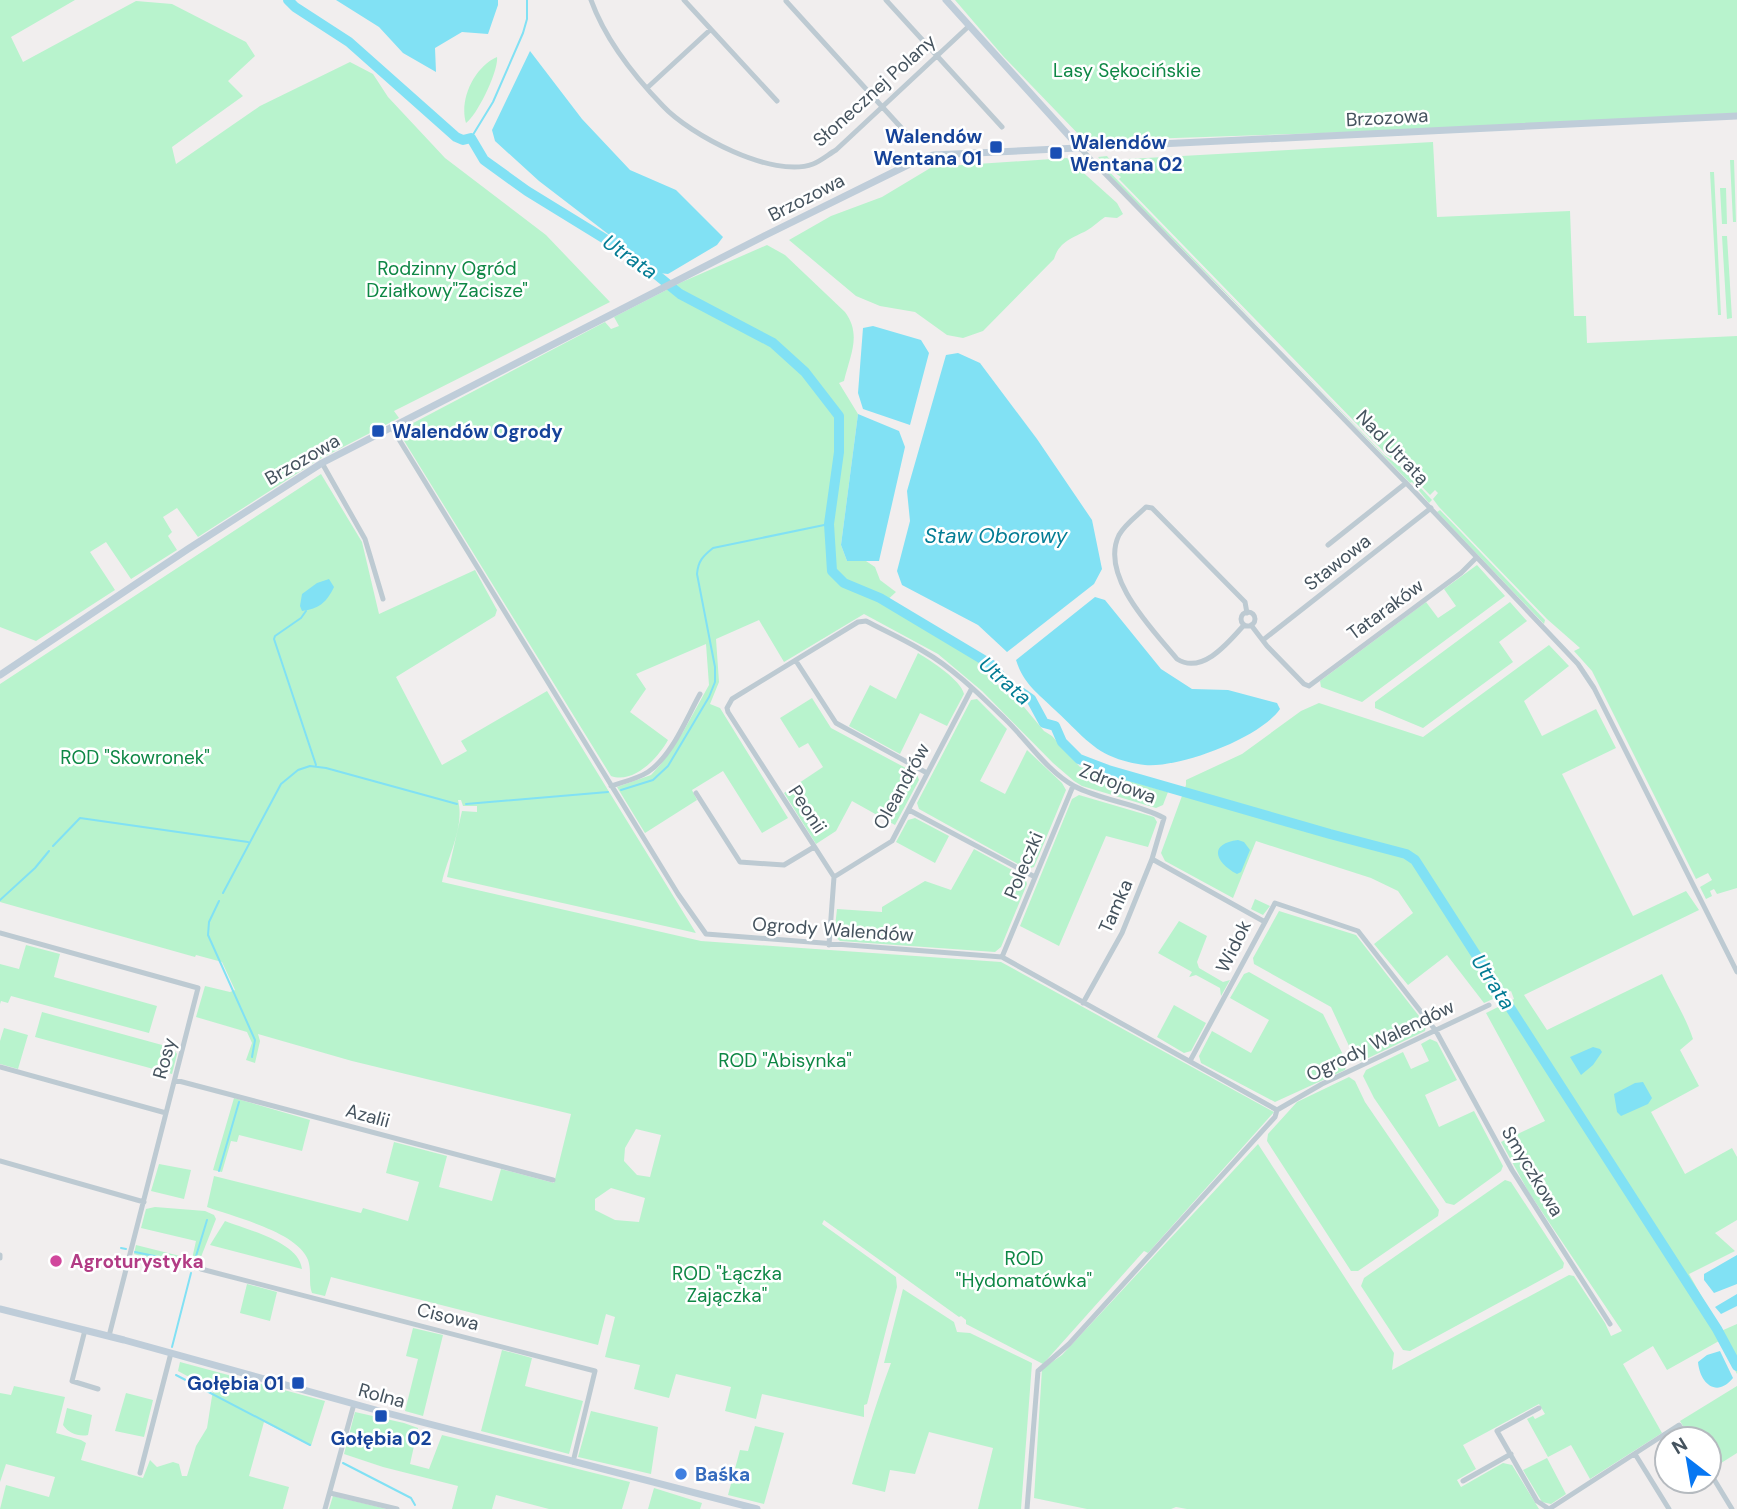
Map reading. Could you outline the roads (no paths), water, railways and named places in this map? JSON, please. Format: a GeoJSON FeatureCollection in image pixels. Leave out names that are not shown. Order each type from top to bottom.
{"type":"FeatureCollection","features":[{"type":"Feature","properties":{"kind":"street","name":"Słonecznej Polany"},"geometry":{"type":"LineString","coordinates":[[591,0],[624,60],[665,108],[727,150],[782,167],[812,164],[836,150],[969,26]]}},
{"type":"Feature","properties":{"kind":"street"},"geometry":{"type":"LineString","coordinates":[[684,0],[777,101]]}},
{"type":"Feature","properties":{"kind":"street"},"geometry":{"type":"LineString","coordinates":[[886,0],[1002,127]]}},
{"type":"Feature","properties":{"kind":"street","name":"Nad Utratą"},"geometry":{"type":"LineString","coordinates":[[946,0],[1080,148],[1431,508],[1578,664],[1587,676],[1737,972]]}},
{"type":"Feature","properties":{"kind":"street"},"geometry":{"type":"LineString","coordinates":[[786,1],[907,134]]}},
{"type":"Feature","properties":{"kind":"street"},"geometry":{"type":"LineString","coordinates":[[647,88],[710,30]]}},
{"type":"Feature","properties":{"kind":"street","name":"Brzozowa"},"geometry":{"type":"LineString","coordinates":[[0,675],[178,555],[322,463],[924,157],[1737,116]]}},
{"type":"Feature","properties":{"kind":"street","name":"Ogrody Walendów"},"geometry":{"type":"LineString","coordinates":[[392,428],[688,911],[706,934],[1002,957],[1277,1110],[1322,1084],[1489,1005]]}},
{"type":"Feature","properties":{"kind":"street"},"geometry":{"type":"LineString","coordinates":[[322,463],[365,539],[383,600]]}},
{"type":"Feature","properties":{"kind":"street"},"geometry":{"type":"LineString","coordinates":[[1328,545],[1406,483]]}},
{"type":"Feature","properties":{"kind":"street"},"geometry":{"type":"LineString","coordinates":[[1247,613],[1245,602],[1153,508],[1146,507],[1118,536],[1115,549],[1119,576],[1126,593],[1139,613],[1184,664],[1196,664],[1207,659],[1244,625],[1251,625]]}},
{"type":"Feature","properties":{"kind":"street","name":"Stawowa"},"geometry":{"type":"LineString","coordinates":[[1263,640],[1431,508]]}},
{"type":"Feature","properties":{"kind":"street","name":"Tataraków"},"geometry":{"type":"LineString","coordinates":[[1263,640],[1304,684],[1311,685],[1461,573],[1476,558]]}},
{"type":"Feature","properties":{"kind":"street"},"geometry":{"type":"LineString","coordinates":[[1247,613],[1253,616],[1251,625]]}},
{"type":"Feature","properties":{"kind":"street"},"geometry":{"type":"LineString","coordinates":[[1244,625],[1241,619],[1247,613]]}},
{"type":"Feature","properties":{"kind":"street","name":"Zdrojowa"},"geometry":{"type":"LineString","coordinates":[[796,662],[858,622],[866,621],[925,652],[972,688],[1044,761],[1073,786],[1152,811],[1164,818]]}},
{"type":"Feature","properties":{"kind":"street"},"geometry":{"type":"LineString","coordinates":[[1251,625],[1263,640]]}},
{"type":"Feature","properties":{"kind":"street"},"geometry":{"type":"LineString","coordinates":[[796,662],[836,723],[927,774]]}},
{"type":"Feature","properties":{"kind":"street","name":"Peonii"},"geometry":{"type":"LineString","coordinates":[[796,662],[732,699],[727,708],[834,877]]}},
{"type":"Feature","properties":{"kind":"street","name":"Oleandrów"},"geometry":{"type":"LineString","coordinates":[[834,877],[892,841],[972,688]]}},
{"type":"Feature","properties":{"kind":"street"},"geometry":{"type":"LineString","coordinates":[[611,786],[640,776],[657,765],[673,743],[700,694]]}},
{"type":"Feature","properties":{"kind":"street","name":"Poleczki"},"geometry":{"type":"LineString","coordinates":[[1002,957],[1073,786]]}},
{"type":"Feature","properties":{"kind":"street"},"geometry":{"type":"LineString","coordinates":[[696,793],[740,862],[784,865],[814,847]]}},
{"type":"Feature","properties":{"kind":"street"},"geometry":{"type":"LineString","coordinates":[[909,810],[1035,877]]}},
{"type":"Feature","properties":{"kind":"street","name":"Tamka"},"geometry":{"type":"LineString","coordinates":[[1083,1003],[1122,933],[1152,859],[1164,818]]}},
{"type":"Feature","properties":{"kind":"street","name":"Widok"},"geometry":{"type":"LineString","coordinates":[[1152,859],[1265,922],[1191,1060]]}},
{"type":"Feature","properties":{"kind":"street"},"geometry":{"type":"LineString","coordinates":[[830,945],[834,877]]}},
{"type":"Feature","properties":{"kind":"street","name":"Smyczkowa"},"geometry":{"type":"LineString","coordinates":[[1265,922],[1275,904],[1357,931],[1436,1031],[1511,1170],[1610,1324]]}},
{"type":"Feature","properties":{"kind":"street","name":"Rosy"},"geometry":{"type":"LineString","coordinates":[[0,933],[198,988],[109,1336]]}},
{"type":"Feature","properties":{"kind":"street"},"geometry":{"type":"LineString","coordinates":[[0,1067],[166,1113]]}},
{"type":"Feature","properties":{"kind":"street","name":"Azalii"},"geometry":{"type":"LineString","coordinates":[[174,1080],[552,1180]]}},
{"type":"Feature","properties":{"kind":"street"},"geometry":{"type":"LineString","coordinates":[[1027,1509],[1038,1371],[1069,1344],[1275,1116],[1277,1110]]}},
{"type":"Feature","properties":{"kind":"street"},"geometry":{"type":"LineString","coordinates":[[0,1161],[144,1202]]}},
{"type":"Feature","properties":{"kind":"street","name":"Cisowa"},"geometry":{"type":"LineString","coordinates":[[201,1269],[596,1371],[573,1462]]}},
{"type":"Feature","properties":{"kind":"street","name":"Rolna"},"geometry":{"type":"LineString","coordinates":[[0,1308],[757,1509]]}},
{"type":"Feature","properties":{"kind":"street"},"geometry":{"type":"LineString","coordinates":[[85,1331],[72,1381],[98,1389]]}},
{"type":"Feature","properties":{"kind":"street"},"geometry":{"type":"LineString","coordinates":[[140,1473],[171,1353]]}},
{"type":"Feature","properties":{"kind":"street"},"geometry":{"type":"LineString","coordinates":[[325,1509],[354,1404]]}},
{"type":"Feature","properties":{"kind":"street"},"geometry":{"type":"LineString","coordinates":[[1539,1408],[1497,1431],[1537,1501],[1549,1509],[1653,1442]]}},
{"type":"Feature","properties":{"kind":"street"},"geometry":{"type":"LineString","coordinates":[[1462,1481],[1511,1454]]}},
{"type":"Feature","properties":{"kind":"street"},"geometry":{"type":"LineString","coordinates":[[1635,1454],[1669,1509]]}},
{"type":"Feature","properties":{"kind":"street"},"geometry":{"type":"LineString","coordinates":[[330,1493],[397,1509]]}},
{"type":"Feature","properties":{"kind":"water"},"geometry":{"type":"Polygon","coordinates":[[[336,0],[498,0],[498,5],[488,34],[462,32],[435,48],[436,72],[403,53],[379,27],[336,0]]]}},
{"type":"Feature","properties":{"kind":"water"},"geometry":{"type":"Polygon","coordinates":[[[530,51],[582,119],[630,170],[676,190],[723,237],[717,245],[668,274],[659,273],[539,181],[495,141],[492,130],[530,51]]]}},
{"type":"Feature","properties":{"kind":"water"},"geometry":{"type":"Polygon","coordinates":[[[873,326],[921,340],[929,353],[910,425],[863,409],[858,393],[863,328],[873,326]]]}},
{"type":"Feature","properties":{"kind":"water","name":"Staw Oborowy"},"geometry":{"type":"Polygon","coordinates":[[[958,353],[980,363],[1037,439],[1092,520],[1102,569],[1094,584],[1007,652],[978,625],[902,585],[897,571],[910,521],[907,491],[946,355],[958,353]]]}},
{"type":"Feature","properties":{"kind":"water"},"geometry":{"type":"Polygon","coordinates":[[[858,414],[899,431],[905,447],[879,561],[847,561],[841,545],[858,414]]]}},
{"type":"Feature","properties":{"kind":"water"},"geometry":{"type":"Polygon","coordinates":[[[329,579],[334,587],[325,601],[313,609],[302,611],[302,594],[317,583],[329,579]]]}},
{"type":"Feature","properties":{"kind":"water"},"geometry":{"type":"Polygon","coordinates":[[[1095,597],[1105,600],[1161,669],[1192,689],[1228,690],[1277,703],[1280,709],[1270,720],[1238,740],[1178,762],[1145,765],[1124,761],[1105,753],[1082,736],[1032,688],[1016,660],[1095,597]]]}},
{"type":"Feature","properties":{"kind":"water"},"geometry":{"type":"Polygon","coordinates":[[[1238,840],[1244,842],[1250,850],[1241,872],[1237,874],[1224,864],[1218,854],[1222,845],[1238,840]]]}},
{"type":"Feature","properties":{"kind":"water"},"geometry":{"type":"Polygon","coordinates":[[[1593,1047],[1602,1052],[1593,1065],[1581,1075],[1570,1057],[1593,1047]]]}},
{"type":"Feature","properties":{"kind":"water"},"geometry":{"type":"Polygon","coordinates":[[[1643,1082],[1652,1098],[1648,1104],[1621,1116],[1617,1112],[1614,1094],[1635,1083],[1643,1082]]]}},
{"type":"Feature","properties":{"kind":"water"},"geometry":{"type":"Polygon","coordinates":[[[1737,1255],[1737,1284],[1714,1293],[1704,1280],[1704,1274],[1737,1255]]]}},
{"type":"Feature","properties":{"kind":"water"},"geometry":{"type":"Polygon","coordinates":[[[1737,1294],[1737,1306],[1721,1314],[1715,1307],[1737,1294]]]}},
{"type":"Feature","properties":{"kind":"water"},"geometry":{"type":"Polygon","coordinates":[[[1720,1351],[1733,1378],[1727,1384],[1715,1388],[1702,1377],[1698,1362],[1707,1355],[1720,1351]]]}},
{"type":"Feature","properties":{"kind":"waterway","name":"Utrata"},"geometry":{"type":"LineString","coordinates":[[288,0],[349,42],[456,137],[463,140],[471,138],[484,160],[527,191],[636,258],[680,294],[773,343],[805,372],[839,416],[839,452],[829,524],[832,571],[844,583],[880,598],[992,665],[1011,689],[1031,699],[1044,723],[1055,726],[1062,742],[1079,759],[1108,770],[1406,854],[1415,860],[1717,1329],[1737,1366]]}},
{"type":"Feature","properties":{"kind":"waterway"},"geometry":{"type":"LineString","coordinates":[[471,138],[493,102],[523,33],[527,19],[527,0]]}},
{"type":"Feature","properties":{"kind":"waterway"},"geometry":{"type":"LineString","coordinates":[[621,790],[653,780],[668,766],[715,682],[715,667],[697,574],[704,556],[713,548],[829,524]]}},
{"type":"Feature","properties":{"kind":"waterway"},"geometry":{"type":"LineString","coordinates":[[306,611],[274,639],[316,765]]}},
{"type":"Feature","properties":{"kind":"waterway"},"geometry":{"type":"LineString","coordinates":[[223,893],[281,784],[298,770],[310,766],[326,768],[457,804]]}},
{"type":"Feature","properties":{"kind":"waterway"},"geometry":{"type":"LineString","coordinates":[[466,804],[608,792]]}},
{"type":"Feature","properties":{"kind":"waterway"},"geometry":{"type":"LineString","coordinates":[[53,846],[80,818],[248,842]]}},
{"type":"Feature","properties":{"kind":"waterway"},"geometry":{"type":"LineString","coordinates":[[0,900],[35,868],[49,851]]}},
{"type":"Feature","properties":{"kind":"waterway"},"geometry":{"type":"LineString","coordinates":[[219,901],[209,922],[208,935],[255,1040],[252,1057]]}},
{"type":"Feature","properties":{"kind":"waterway"},"geometry":{"type":"LineString","coordinates":[[219,1171],[239,1102]]}},
{"type":"Feature","properties":{"kind":"waterway"},"geometry":{"type":"LineString","coordinates":[[193,1266],[207,1220]]}},
{"type":"Feature","properties":{"kind":"waterway"},"geometry":{"type":"LineString","coordinates":[[121,1248],[126,1249]]}},
{"type":"Feature","properties":{"kind":"waterway"},"geometry":{"type":"LineString","coordinates":[[135,1252],[193,1264]]}},
{"type":"Feature","properties":{"kind":"waterway"},"geometry":{"type":"LineString","coordinates":[[172,1347],[191,1273]]}},
{"type":"Feature","properties":{"kind":"waterway"},"geometry":{"type":"LineString","coordinates":[[176,1375],[310,1445]]}},
{"type":"Feature","properties":{"kind":"waterway"},"geometry":{"type":"LineString","coordinates":[[343,1463],[411,1498],[415,1505]]}},
{"type":"Feature","properties":{"kind":"place","name":"Walendów Wentana 01"},"geometry":{"type":"Point","coordinates":[996,147]}},
{"type":"Feature","properties":{"kind":"place","name":"Walendów Wentana 02"},"geometry":{"type":"Point","coordinates":[1056,153]}},
{"type":"Feature","properties":{"kind":"place","name":"Walendów Ogrody"},"geometry":{"type":"Point","coordinates":[378,431]}},
{"type":"Feature","properties":{"kind":"place","name":"Agroturystyka"},"geometry":{"type":"Point","coordinates":[56,1261]}},
{"type":"Feature","properties":{"kind":"place","name":"Gołębia 01"},"geometry":{"type":"Point","coordinates":[298,1383]}},
{"type":"Feature","properties":{"kind":"place","name":"Gołębia 02"},"geometry":{"type":"Point","coordinates":[381,1416]}},
{"type":"Feature","properties":{"kind":"place","name":"Baśka"},"geometry":{"type":"Point","coordinates":[681,1474]}},
{"type":"Feature","properties":{"kind":"park label","name":"Lasy Sękocińskie"},"geometry":{"type":"Point","coordinates":[1127,70]}},
{"type":"Feature","properties":{"kind":"park label","name":"Rodzinny Ogród Działkowy\"Zacisze\""},"geometry":{"type":"Point","coordinates":[447,279]}},
{"type":"Feature","properties":{"kind":"park label","name":"ROD \"Skowronek\""},"geometry":{"type":"Point","coordinates":[135,757]}},
{"type":"Feature","properties":{"kind":"park label","name":"ROD \"Abisynka\""},"geometry":{"type":"Point","coordinates":[785,1060]}},
{"type":"Feature","properties":{"kind":"park label","name":"ROD \"Hydomatówka\""},"geometry":{"type":"Point","coordinates":[1024,1269]}},
{"type":"Feature","properties":{"kind":"park label","name":"ROD \"Łączka Zajączka\""},"geometry":{"type":"Point","coordinates":[727,1284]}}]}
